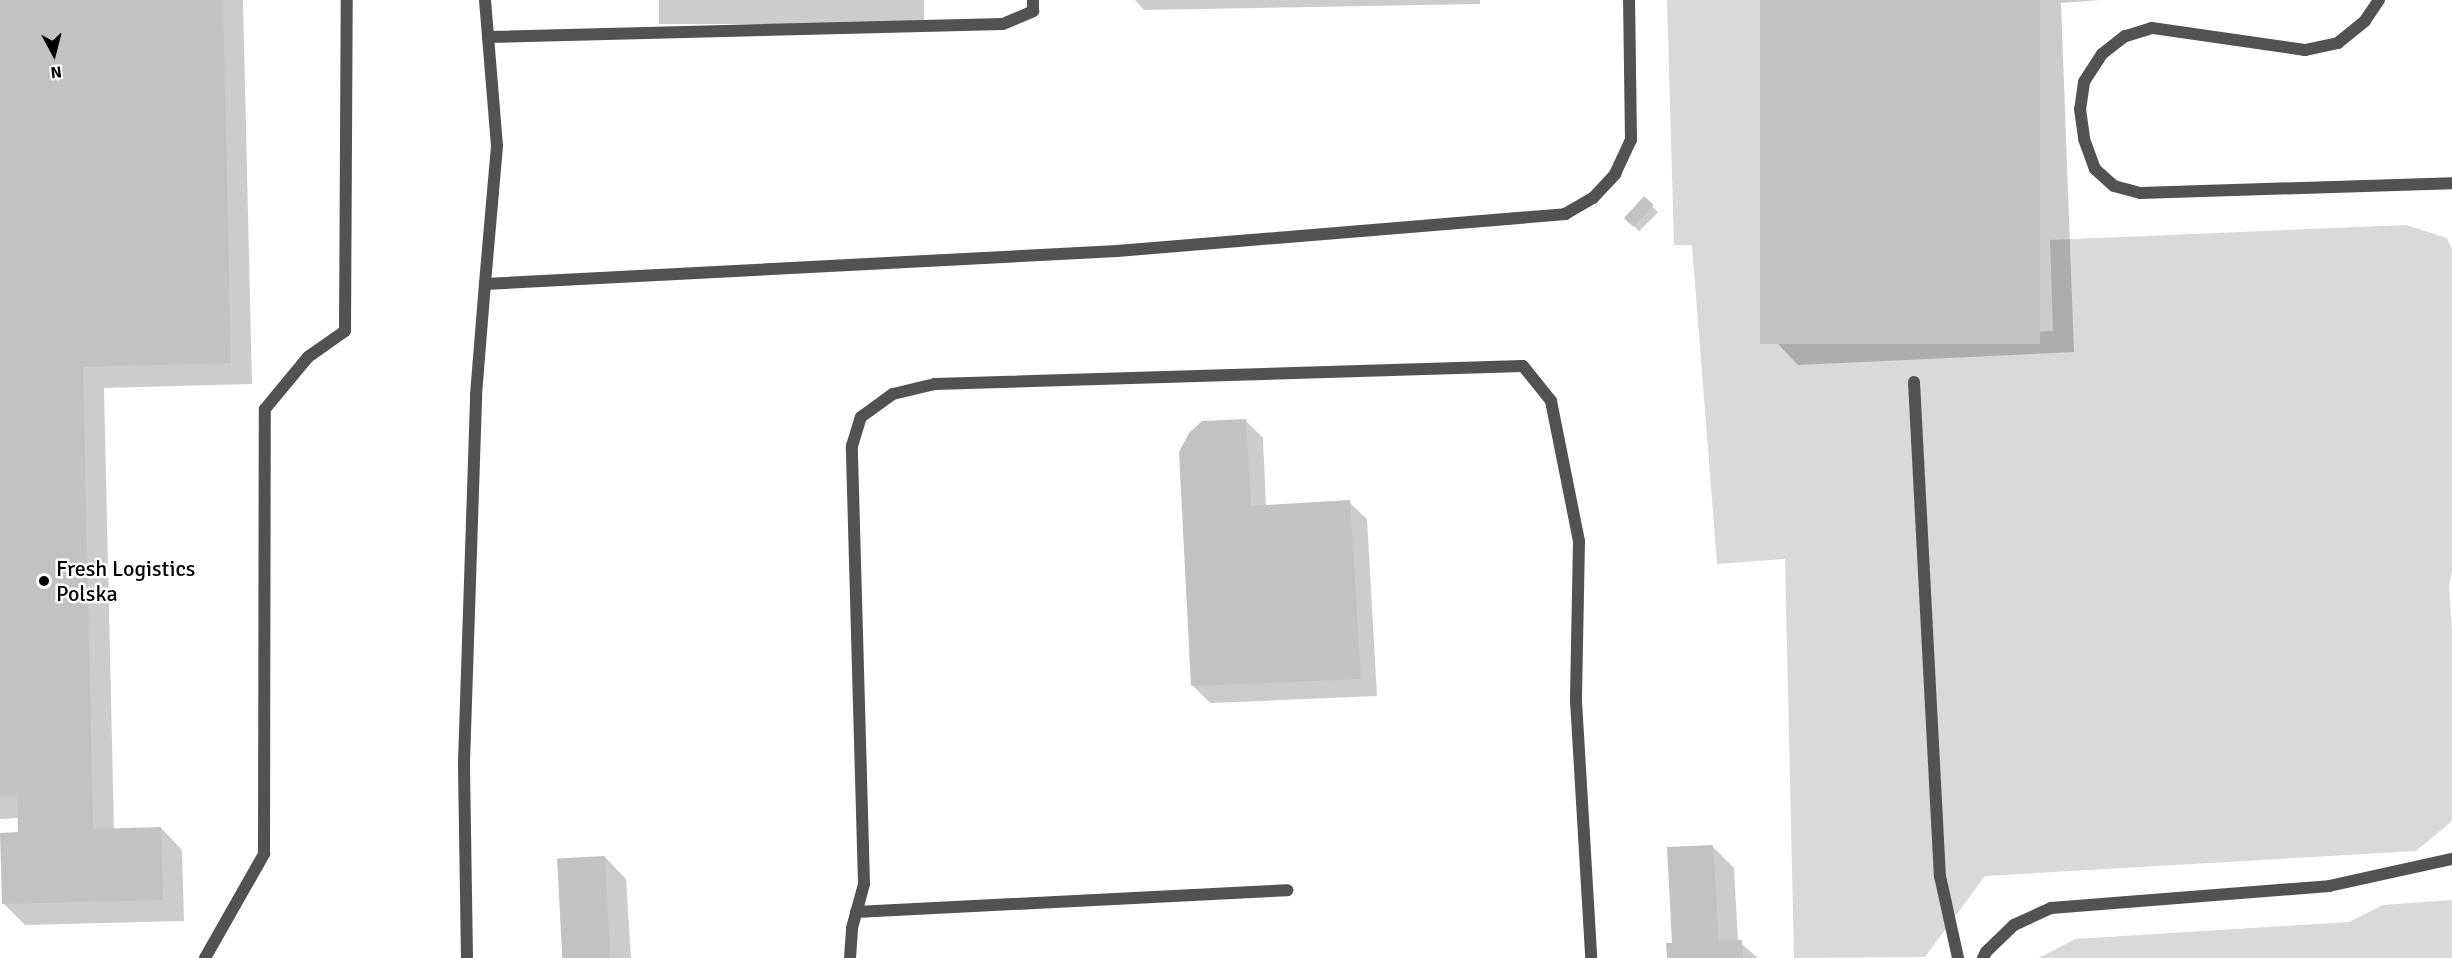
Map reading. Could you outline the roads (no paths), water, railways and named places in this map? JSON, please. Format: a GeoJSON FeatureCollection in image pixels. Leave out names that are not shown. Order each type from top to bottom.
{"type":"FeatureCollection","features":[{"type":"Feature","properties":{"kind":"street"},"geometry":{"type":"LineString","coordinates":[[205,958],[264,854],[265,409],[308,357],[345,331],[347,0]]}},
{"type":"Feature","properties":{"kind":"street"},"geometry":{"type":"LineString","coordinates":[[467,958],[464,762],[476,395],[497,146],[485,0]]}},
{"type":"Feature","properties":{"kind":"street"},"geometry":{"type":"LineString","coordinates":[[488,37],[1003,24],[1033,11],[1033,0]]}},
{"type":"Feature","properties":{"kind":"street"},"geometry":{"type":"LineString","coordinates":[[485,284],[1129,250],[1565,214],[1593,198],[1616,174],[1631,140],[1629,0]]}},
{"type":"Feature","properties":{"kind":"street"},"geometry":{"type":"LineString","coordinates":[[2379,0],[2365,21],[2338,43],[2305,50],[2152,28],[2125,36],[2102,54],[2084,82],[2080,110],[2084,139],[2095,169],[2114,186],[2140,193],[2452,183]]}},
{"type":"Feature","properties":{"kind":"street"},"geometry":{"type":"LineString","coordinates":[[850,958],[856,912],[864,884],[852,446],[861,417],[893,394],[935,384],[1523,366],[1551,401],[1579,541],[1575,701],[1592,957]]}},
{"type":"Feature","properties":{"kind":"street"},"geometry":{"type":"LineString","coordinates":[[1914,382],[1940,876],[1958,958]]}},
{"type":"Feature","properties":{"kind":"street"},"geometry":{"type":"LineString","coordinates":[[1983,958],[1986,952],[2014,925],[2051,908],[2329,886],[2452,860]]}},
{"type":"Feature","properties":{"kind":"street"},"geometry":{"type":"LineString","coordinates":[[856,912],[1287,890]]}},
{"type":"Feature","properties":{"kind":"place","name":"Fresh Logistics Polska"},"geometry":{"type":"Point","coordinates":[44,581]}}]}
